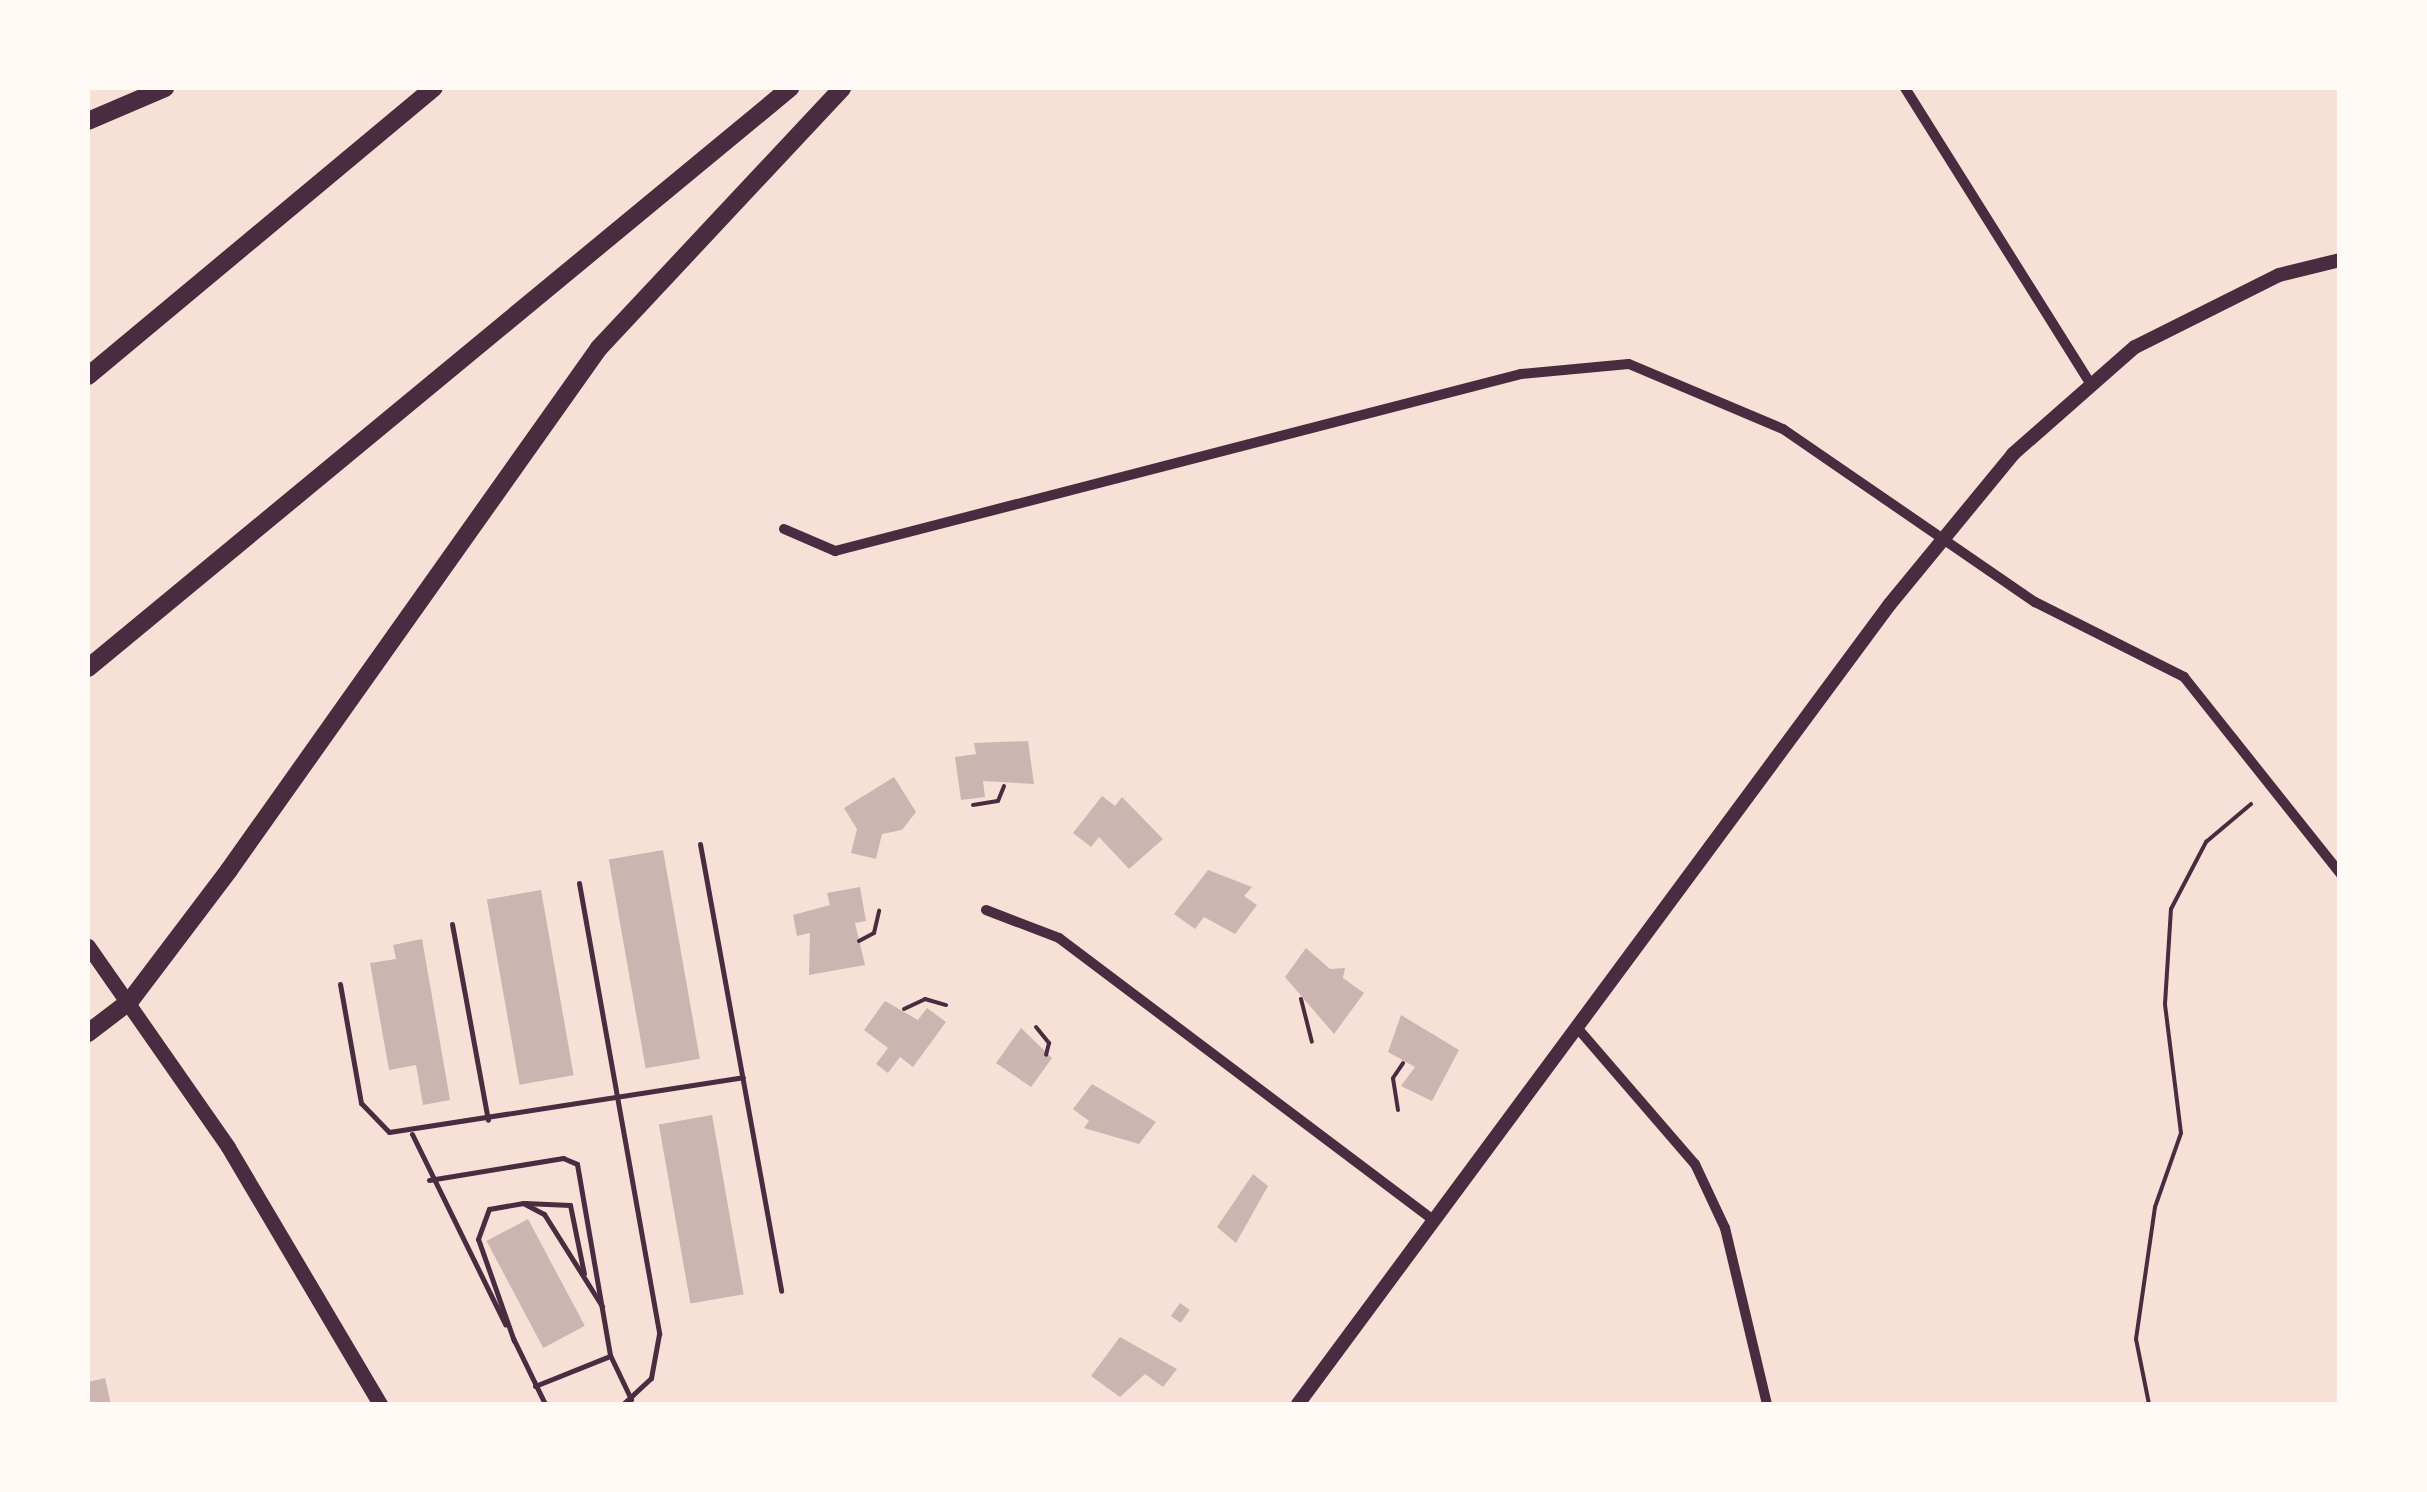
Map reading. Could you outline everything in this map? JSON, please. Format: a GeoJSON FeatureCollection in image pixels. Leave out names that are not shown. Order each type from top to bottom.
{"type":"FeatureCollection","features":[{"type":"Feature","properties":{"kind":"highway"},"geometry":{"type":"LineString","coordinates":[[88,120],[165,88]]}},
{"type":"Feature","properties":{"kind":"highway"},"geometry":{"type":"LineString","coordinates":[[88,376],[434,88]]}},
{"type":"Feature","properties":{"kind":"highway"},"geometry":{"type":"LineString","coordinates":[[88,668],[790,88]]}},
{"type":"Feature","properties":{"kind":"highway"},"geometry":{"type":"LineString","coordinates":[[88,1033],[130,1001],[532,434],[696,237],[842,88]]}},
{"type":"Feature","properties":{"kind":"main road"},"geometry":{"type":"LineString","coordinates":[[1298,1404],[1432,1219],[1580,1030],[1942,538],[2013,454],[2092,384],[2205,309],[2340,260]]}},
{"type":"Feature","properties":{"kind":"main road"},"geometry":{"type":"LineString","coordinates":[[88,946],[130,1001],[380,1404]]}},
{"type":"Feature","properties":{"kind":"street"},"geometry":{"type":"LineString","coordinates":[[1905,88],[2092,384]]}},
{"type":"Feature","properties":{"kind":"street"},"geometry":{"type":"LineString","coordinates":[[784,529],[834,550],[1521,374],[1600,362],[1668,373],[1783,429],[2035,602],[2184,677],[2340,873]]}},
{"type":"Feature","properties":{"kind":"street"},"geometry":{"type":"LineString","coordinates":[[986,910],[1073,948],[1432,1219]]}},
{"type":"Feature","properties":{"kind":"street"},"geometry":{"type":"LineString","coordinates":[[1580,1030],[1695,1164],[1724,1228],[1768,1404]]}},
{"type":"Feature","properties":{"kind":"lane"},"geometry":{"type":"LineString","coordinates":[[700,844],[782,1290]]}},
{"type":"Feature","properties":{"kind":"lane"},"geometry":{"type":"LineString","coordinates":[[579,883],[658,1334],[651,1378],[623,1404]]}},
{"type":"Feature","properties":{"kind":"lane"},"geometry":{"type":"LineString","coordinates":[[452,924],[488,1120]]}},
{"type":"Feature","properties":{"kind":"lane"},"geometry":{"type":"LineString","coordinates":[[340,984],[361,1104],[371,1122],[412,1134],[742,1077]]}},
{"type":"Feature","properties":{"kind":"lane"},"geometry":{"type":"LineString","coordinates":[[412,1134],[429,1180],[545,1404]]}},
{"type":"Feature","properties":{"kind":"lane"},"geometry":{"type":"LineString","coordinates":[[429,1180],[563,1158],[577,1164],[610,1355],[631,1399]]}},
{"type":"Feature","properties":{"kind":"lane"},"geometry":{"type":"LineString","coordinates":[[523,1203],[544,1214],[604,1308]]}},
{"type":"Feature","properties":{"kind":"lane"},"geometry":{"type":"LineString","coordinates":[[514,1342],[476,1230],[489,1209],[523,1203],[570,1205],[584,1278]]}},
{"type":"Feature","properties":{"kind":"lane"},"geometry":{"type":"LineString","coordinates":[[535,1386],[579,1376],[610,1355]]}},
{"type":"Feature","properties":{"kind":"path"},"geometry":{"type":"LineString","coordinates":[[973,805],[998,800],[1004,786]]}},
{"type":"Feature","properties":{"kind":"path"},"geometry":{"type":"LineString","coordinates":[[2149,1404],[2136,1339],[2155,1207],[2181,1133],[2164,1004],[2171,909],[2206,842],[2251,804]]}},
{"type":"Feature","properties":{"kind":"path"},"geometry":{"type":"LineString","coordinates":[[859,941],[874,933],[879,911]]}},
{"type":"Feature","properties":{"kind":"path"},"geometry":{"type":"LineString","coordinates":[[904,1009],[925,999],[946,1005]]}},
{"type":"Feature","properties":{"kind":"path"},"geometry":{"type":"LineString","coordinates":[[1301,999],[1312,1042]]}},
{"type":"Feature","properties":{"kind":"path"},"geometry":{"type":"LineString","coordinates":[[1036,1027],[1049,1042],[1046,1054]]}},
{"type":"Feature","properties":{"kind":"path"},"geometry":{"type":"LineString","coordinates":[[1398,1110],[1392,1078],[1403,1063]]}},
{"type":"Feature","properties":{"kind":"building"},"geometry":{"type":"Polygon","coordinates":[[[1028,741],[1034,784],[983,781],[985,797],[961,800],[955,757],[976,754],[974,743],[1028,741]]]}},
{"type":"Feature","properties":{"kind":"building"},"geometry":{"type":"Polygon","coordinates":[[[894,777],[916,812],[902,830],[882,834],[876,859],[851,853],[857,829],[844,808],[894,777]]]}},
{"type":"Feature","properties":{"kind":"building"},"geometry":{"type":"Polygon","coordinates":[[[1102,796],[1115,806],[1122,797],[1163,839],[1129,869],[1099,837],[1091,847],[1073,833],[1102,796]]]}},
{"type":"Feature","properties":{"kind":"building"},"geometry":{"type":"Polygon","coordinates":[[[663,850],[700,1059],[646,1068],[609,860],[663,850]]]}},
{"type":"Feature","properties":{"kind":"building"},"geometry":{"type":"Polygon","coordinates":[[[1208,870],[1252,887],[1244,896],[1257,905],[1235,934],[1204,917],[1195,929],[1174,914],[1208,870]]]}},
{"type":"Feature","properties":{"kind":"building"},"geometry":{"type":"Polygon","coordinates":[[[860,887],[866,921],[855,923],[865,965],[809,975],[810,933],[797,936],[793,915],[830,905],[827,893],[860,887]]]}},
{"type":"Feature","properties":{"kind":"building"},"geometry":{"type":"Polygon","coordinates":[[[541,890],[574,1075],[519,1085],[487,900],[541,890]]]}},
{"type":"Feature","properties":{"kind":"building"},"geometry":{"type":"Polygon","coordinates":[[[422,939],[450,1100],[423,1105],[416,1065],[389,1070],[370,963],[396,959],[393,945],[422,939]]]}},
{"type":"Feature","properties":{"kind":"building"},"geometry":{"type":"Polygon","coordinates":[[[1306,948],[1330,969],[1345,968],[1343,978],[1364,993],[1334,1034],[1285,977],[1306,948]]]}},
{"type":"Feature","properties":{"kind":"building"},"geometry":{"type":"Polygon","coordinates":[[[885,1001],[918,1020],[927,1008],[946,1022],[913,1067],[900,1057],[888,1073],[876,1064],[888,1048],[864,1030],[885,1001]]]}},
{"type":"Feature","properties":{"kind":"building"},"geometry":{"type":"Polygon","coordinates":[[[1401,1015],[1459,1050],[1432,1101],[1401,1086],[1415,1067],[1388,1052],[1401,1015]]]}},
{"type":"Feature","properties":{"kind":"building"},"geometry":{"type":"Polygon","coordinates":[[[1021,1028],[1052,1058],[1031,1087],[996,1063],[1021,1028]]]}},
{"type":"Feature","properties":{"kind":"building"},"geometry":{"type":"Polygon","coordinates":[[[1092,1084],[1156,1122],[1139,1144],[1084,1128],[1089,1121],[1073,1109],[1092,1084]]]}},
{"type":"Feature","properties":{"kind":"building"},"geometry":{"type":"Polygon","coordinates":[[[712,1115],[744,1294],[690,1304],[659,1124],[712,1115]]]}},
{"type":"Feature","properties":{"kind":"building"},"geometry":{"type":"Polygon","coordinates":[[[1253,1174],[1268,1186],[1236,1243],[1217,1227],[1253,1174]]]}},
{"type":"Feature","properties":{"kind":"building"},"geometry":{"type":"Polygon","coordinates":[[[528,1219],[585,1326],[543,1348],[487,1241],[528,1219]]]}},
{"type":"Feature","properties":{"kind":"building"},"geometry":{"type":"Polygon","coordinates":[[[1180,1303],[1190,1310],[1181,1323],[1171,1316],[1180,1303]]]}},
{"type":"Feature","properties":{"kind":"building"},"geometry":{"type":"Polygon","coordinates":[[[1120,1337],[1177,1369],[1163,1387],[1145,1374],[1120,1397],[1091,1376],[1120,1337]]]}},
{"type":"Feature","properties":{"kind":"building"},"geometry":{"type":"Polygon","coordinates":[[[105,1378],[111,1404],[88,1404],[88,1382],[105,1378]]]}}]}
